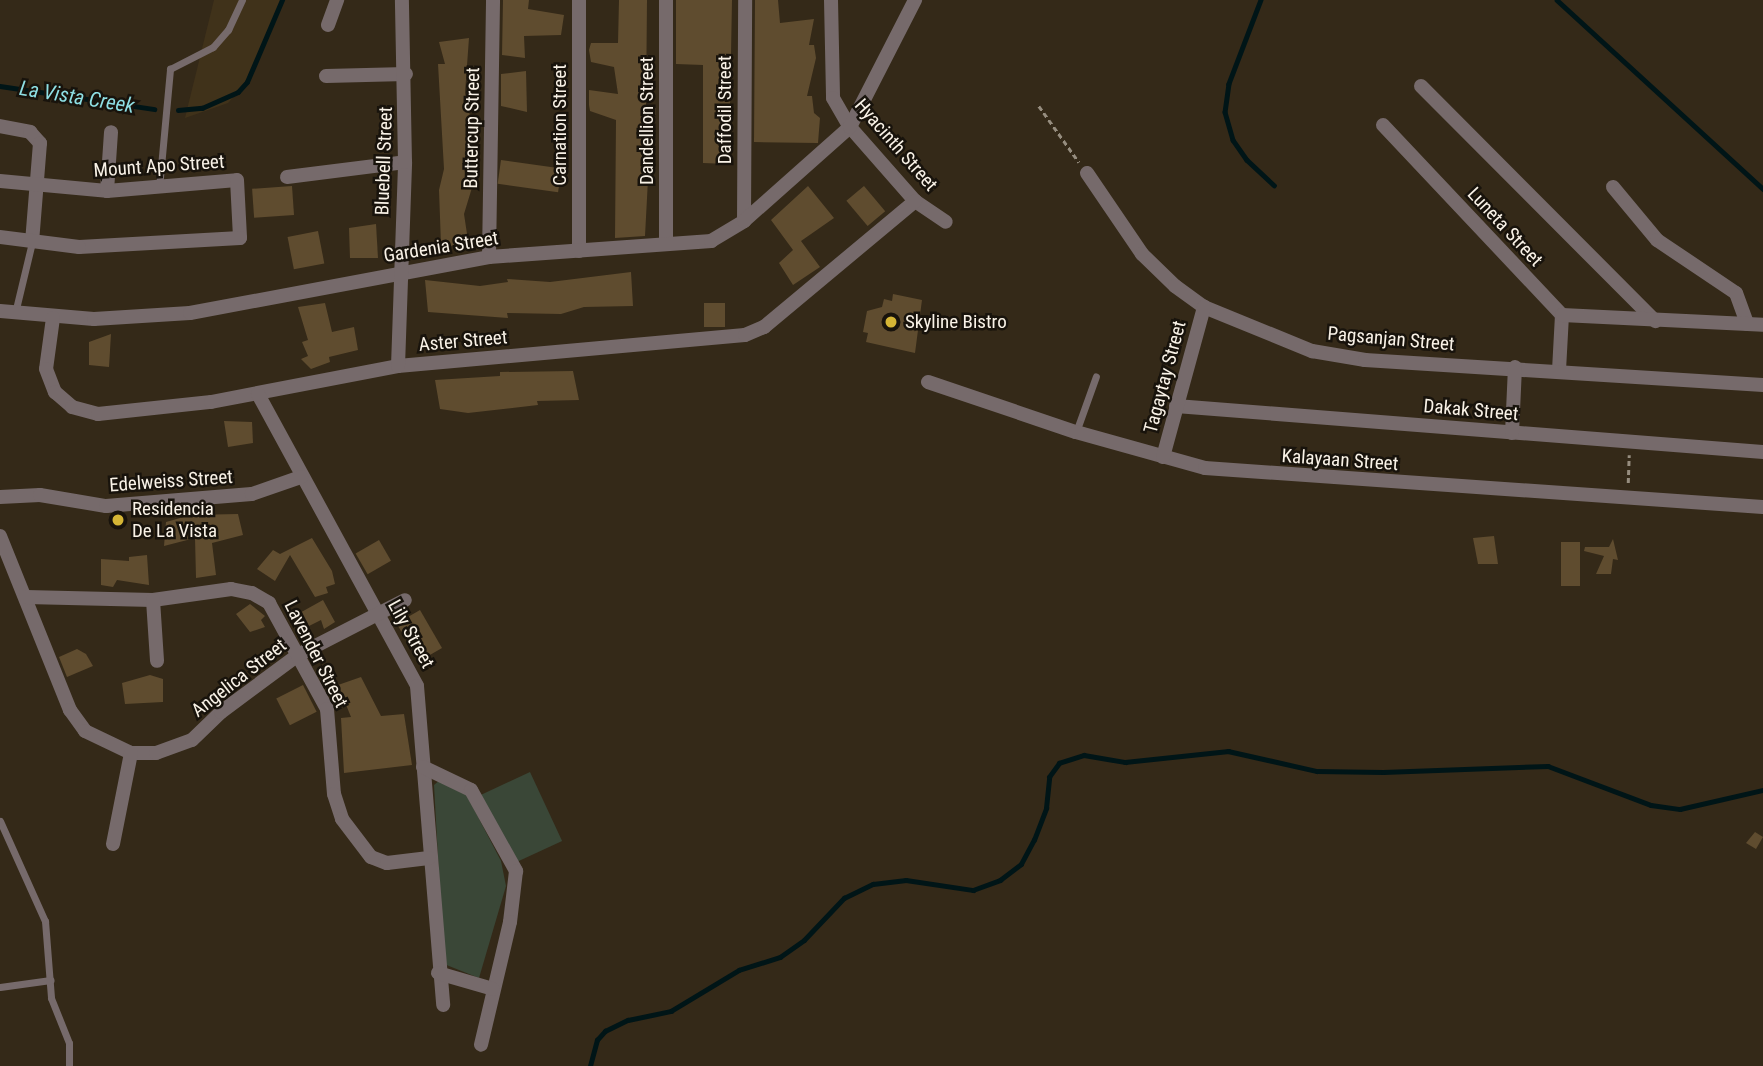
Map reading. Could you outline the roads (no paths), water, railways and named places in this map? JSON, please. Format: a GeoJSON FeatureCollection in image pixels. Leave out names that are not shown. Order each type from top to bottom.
{"type":"FeatureCollection","features":[{"type":"Feature","properties":{"kind":"street"},"geometry":{"type":"LineString","coordinates":[[328,25],[337,0]]}},
{"type":"Feature","properties":{"kind":"street","name":"Bluebell Street"},"geometry":{"type":"LineString","coordinates":[[398,366],[406,74],[402,0]]}},
{"type":"Feature","properties":{"kind":"street","name":"Buttercup Street"},"geometry":{"type":"LineString","coordinates":[[489,257],[493,0]]}},
{"type":"Feature","properties":{"kind":"street","name":"Carnation Street"},"geometry":{"type":"LineString","coordinates":[[579,0],[579,251]]}},
{"type":"Feature","properties":{"kind":"street","name":"Dandellion Street"},"geometry":{"type":"LineString","coordinates":[[666,0],[666,243]]}},
{"type":"Feature","properties":{"kind":"street","name":"Daffodil Street"},"geometry":{"type":"LineString","coordinates":[[744,221],[746,0]]}},
{"type":"Feature","properties":{"kind":"street","name":"Hyacinth Street"},"geometry":{"type":"LineString","coordinates":[[831,0],[830,86],[850,127],[915,201],[946,222]]}},
{"type":"Feature","properties":{"kind":"street"},"geometry":{"type":"LineString","coordinates":[[850,127],[915,0]]}},
{"type":"Feature","properties":{"kind":"street"},"geometry":{"type":"LineString","coordinates":[[326,76],[406,74]]}},
{"type":"Feature","properties":{"kind":"street"},"geometry":{"type":"LineString","coordinates":[[1421,86],[1655,321]]}},
{"type":"Feature","properties":{"kind":"street","name":"Luneta Street"},"geometry":{"type":"LineString","coordinates":[[1382,125],[1562,315]]}},
{"type":"Feature","properties":{"kind":"street"},"geometry":{"type":"LineString","coordinates":[[0,126],[30,132],[38,138],[32,242],[0,237]]}},
{"type":"Feature","properties":{"kind":"street","name":"Gardenia Street"},"geometry":{"type":"LineString","coordinates":[[7,312],[53,318],[190,313],[489,257],[711,241],[744,221],[850,127]]}},
{"type":"Feature","properties":{"kind":"street"},"geometry":{"type":"LineString","coordinates":[[107,191],[111,132]]}},
{"type":"Feature","properties":{"kind":"street"},"geometry":{"type":"LineString","coordinates":[[288,177],[405,162]]}},
{"type":"Feature","properties":{"kind":"street","name":"Pagsanjan Street"},"geometry":{"type":"LineString","coordinates":[[1087,173],[1143,254],[1203,307],[1281,340],[1338,357],[1763,384]]}},
{"type":"Feature","properties":{"kind":"street","name":"Mount Apo Street"},"geometry":{"type":"LineString","coordinates":[[0,181],[37,187],[107,191],[159,189],[237,180],[240,239],[110,247],[32,242]]}},
{"type":"Feature","properties":{"kind":"street"},"geometry":{"type":"LineString","coordinates":[[1613,187],[1657,240],[1736,293],[1747,324]]}},
{"type":"Feature","properties":{"kind":"street","name":"Aster Street"},"geometry":{"type":"LineString","coordinates":[[53,318],[46,369],[55,393],[72,408],[98,414],[257,394],[398,366],[745,335],[764,327],[915,201]]}},
{"type":"Feature","properties":{"kind":"street","name":"Tagaytay Street"},"geometry":{"type":"LineString","coordinates":[[1163,457],[1203,307]]}},
{"type":"Feature","properties":{"kind":"street"},"geometry":{"type":"LineString","coordinates":[[1559,370],[1562,315],[1763,325]]}},
{"type":"Feature","properties":{"kind":"street"},"geometry":{"type":"LineString","coordinates":[[1512,433],[1515,367]]}},
{"type":"Feature","properties":{"kind":"street","name":"Kalayaan Street"},"geometry":{"type":"LineString","coordinates":[[928,382],[1076,432],[1163,457],[1244,473],[1763,507]]}},
{"type":"Feature","properties":{"kind":"street","name":"Lily Street"},"geometry":{"type":"LineString","coordinates":[[257,394],[300,477],[417,686],[438,973],[443,1005]]}},
{"type":"Feature","properties":{"kind":"street","name":"Dakak Street"},"geometry":{"type":"LineString","coordinates":[[1177,406],[1763,452]]}},
{"type":"Feature","properties":{"kind":"street","name":"Edelweiss Street"},"geometry":{"type":"LineString","coordinates":[[0,497],[40,495],[106,506],[252,494],[300,477]]}},
{"type":"Feature","properties":{"kind":"street"},"geometry":{"type":"LineString","coordinates":[[0,536],[70,710],[85,731],[131,753],[113,844]]}},
{"type":"Feature","properties":{"kind":"street","name":"Lavender Street"},"geometry":{"type":"LineString","coordinates":[[26,597],[153,600],[231,589],[252,593],[269,603],[330,720],[334,794],[354,838],[371,857],[387,863],[429,858]]}},
{"type":"Feature","properties":{"kind":"street"},"geometry":{"type":"LineString","coordinates":[[153,600],[157,661]]}},
{"type":"Feature","properties":{"kind":"street","name":"Angelica Street"},"geometry":{"type":"LineString","coordinates":[[131,753],[156,753],[192,740],[220,712],[298,655],[405,600]]}},
{"type":"Feature","properties":{"kind":"street"},"geometry":{"type":"LineString","coordinates":[[423,767],[471,790],[516,871],[510,922],[481,1045]]}},
{"type":"Feature","properties":{"kind":"street"},"geometry":{"type":"LineString","coordinates":[[438,973],[493,989]]}},
{"type":"Feature","properties":{"kind":"lane"},"geometry":{"type":"LineString","coordinates":[[159,189],[170,69],[213,47],[228,30],[242,0]]}},
{"type":"Feature","properties":{"kind":"lane"},"geometry":{"type":"LineString","coordinates":[[7,312],[32,242]]}},
{"type":"Feature","properties":{"kind":"lane"},"geometry":{"type":"LineString","coordinates":[[1076,432],[1096,376]]}},
{"type":"Feature","properties":{"kind":"lane"},"geometry":{"type":"LineString","coordinates":[[0,821],[45,921],[51,998],[69,1043],[69,1066]]}},
{"type":"Feature","properties":{"kind":"lane"},"geometry":{"type":"LineString","coordinates":[[0,987],[51,980]]}},
{"type":"Feature","properties":{"kind":"waterway","name":"La Vista Creek"},"geometry":{"type":"LineString","coordinates":[[178,110],[202,108],[238,92],[247,82],[282,0]]}},
{"type":"Feature","properties":{"kind":"waterway"},"geometry":{"type":"LineString","coordinates":[[1261,0],[1229,84],[1225,112],[1233,140],[1247,160],[1274,185]]}},
{"type":"Feature","properties":{"kind":"waterway"},"geometry":{"type":"LineString","coordinates":[[1557,0],[1763,189]]}},
{"type":"Feature","properties":{"kind":"waterway","name":"La Vista Creek"},"geometry":{"type":"LineString","coordinates":[[0,86],[154,109]]}},
{"type":"Feature","properties":{"kind":"waterway"},"geometry":{"type":"LineString","coordinates":[[590,1066],[597,1040],[605,1031],[628,1020],[671,1011],[739,970],[780,957],[804,940],[844,898],[873,884],[906,880],[973,890],[1000,880],[1021,864],[1034,840],[1046,808],[1049,777],[1059,763],[1084,755],[1125,762],[1228,751],[1317,771],[1383,772],[1548,766],[1651,805],[1680,809],[1763,790]]}},
{"type":"Feature","properties":{"kind":"place","name":"Skyline Bistro"},"geometry":{"type":"Point","coordinates":[891,322]}},
{"type":"Feature","properties":{"kind":"place","name":"Residencia De La Vista"},"geometry":{"type":"Point","coordinates":[118,520]}}]}
